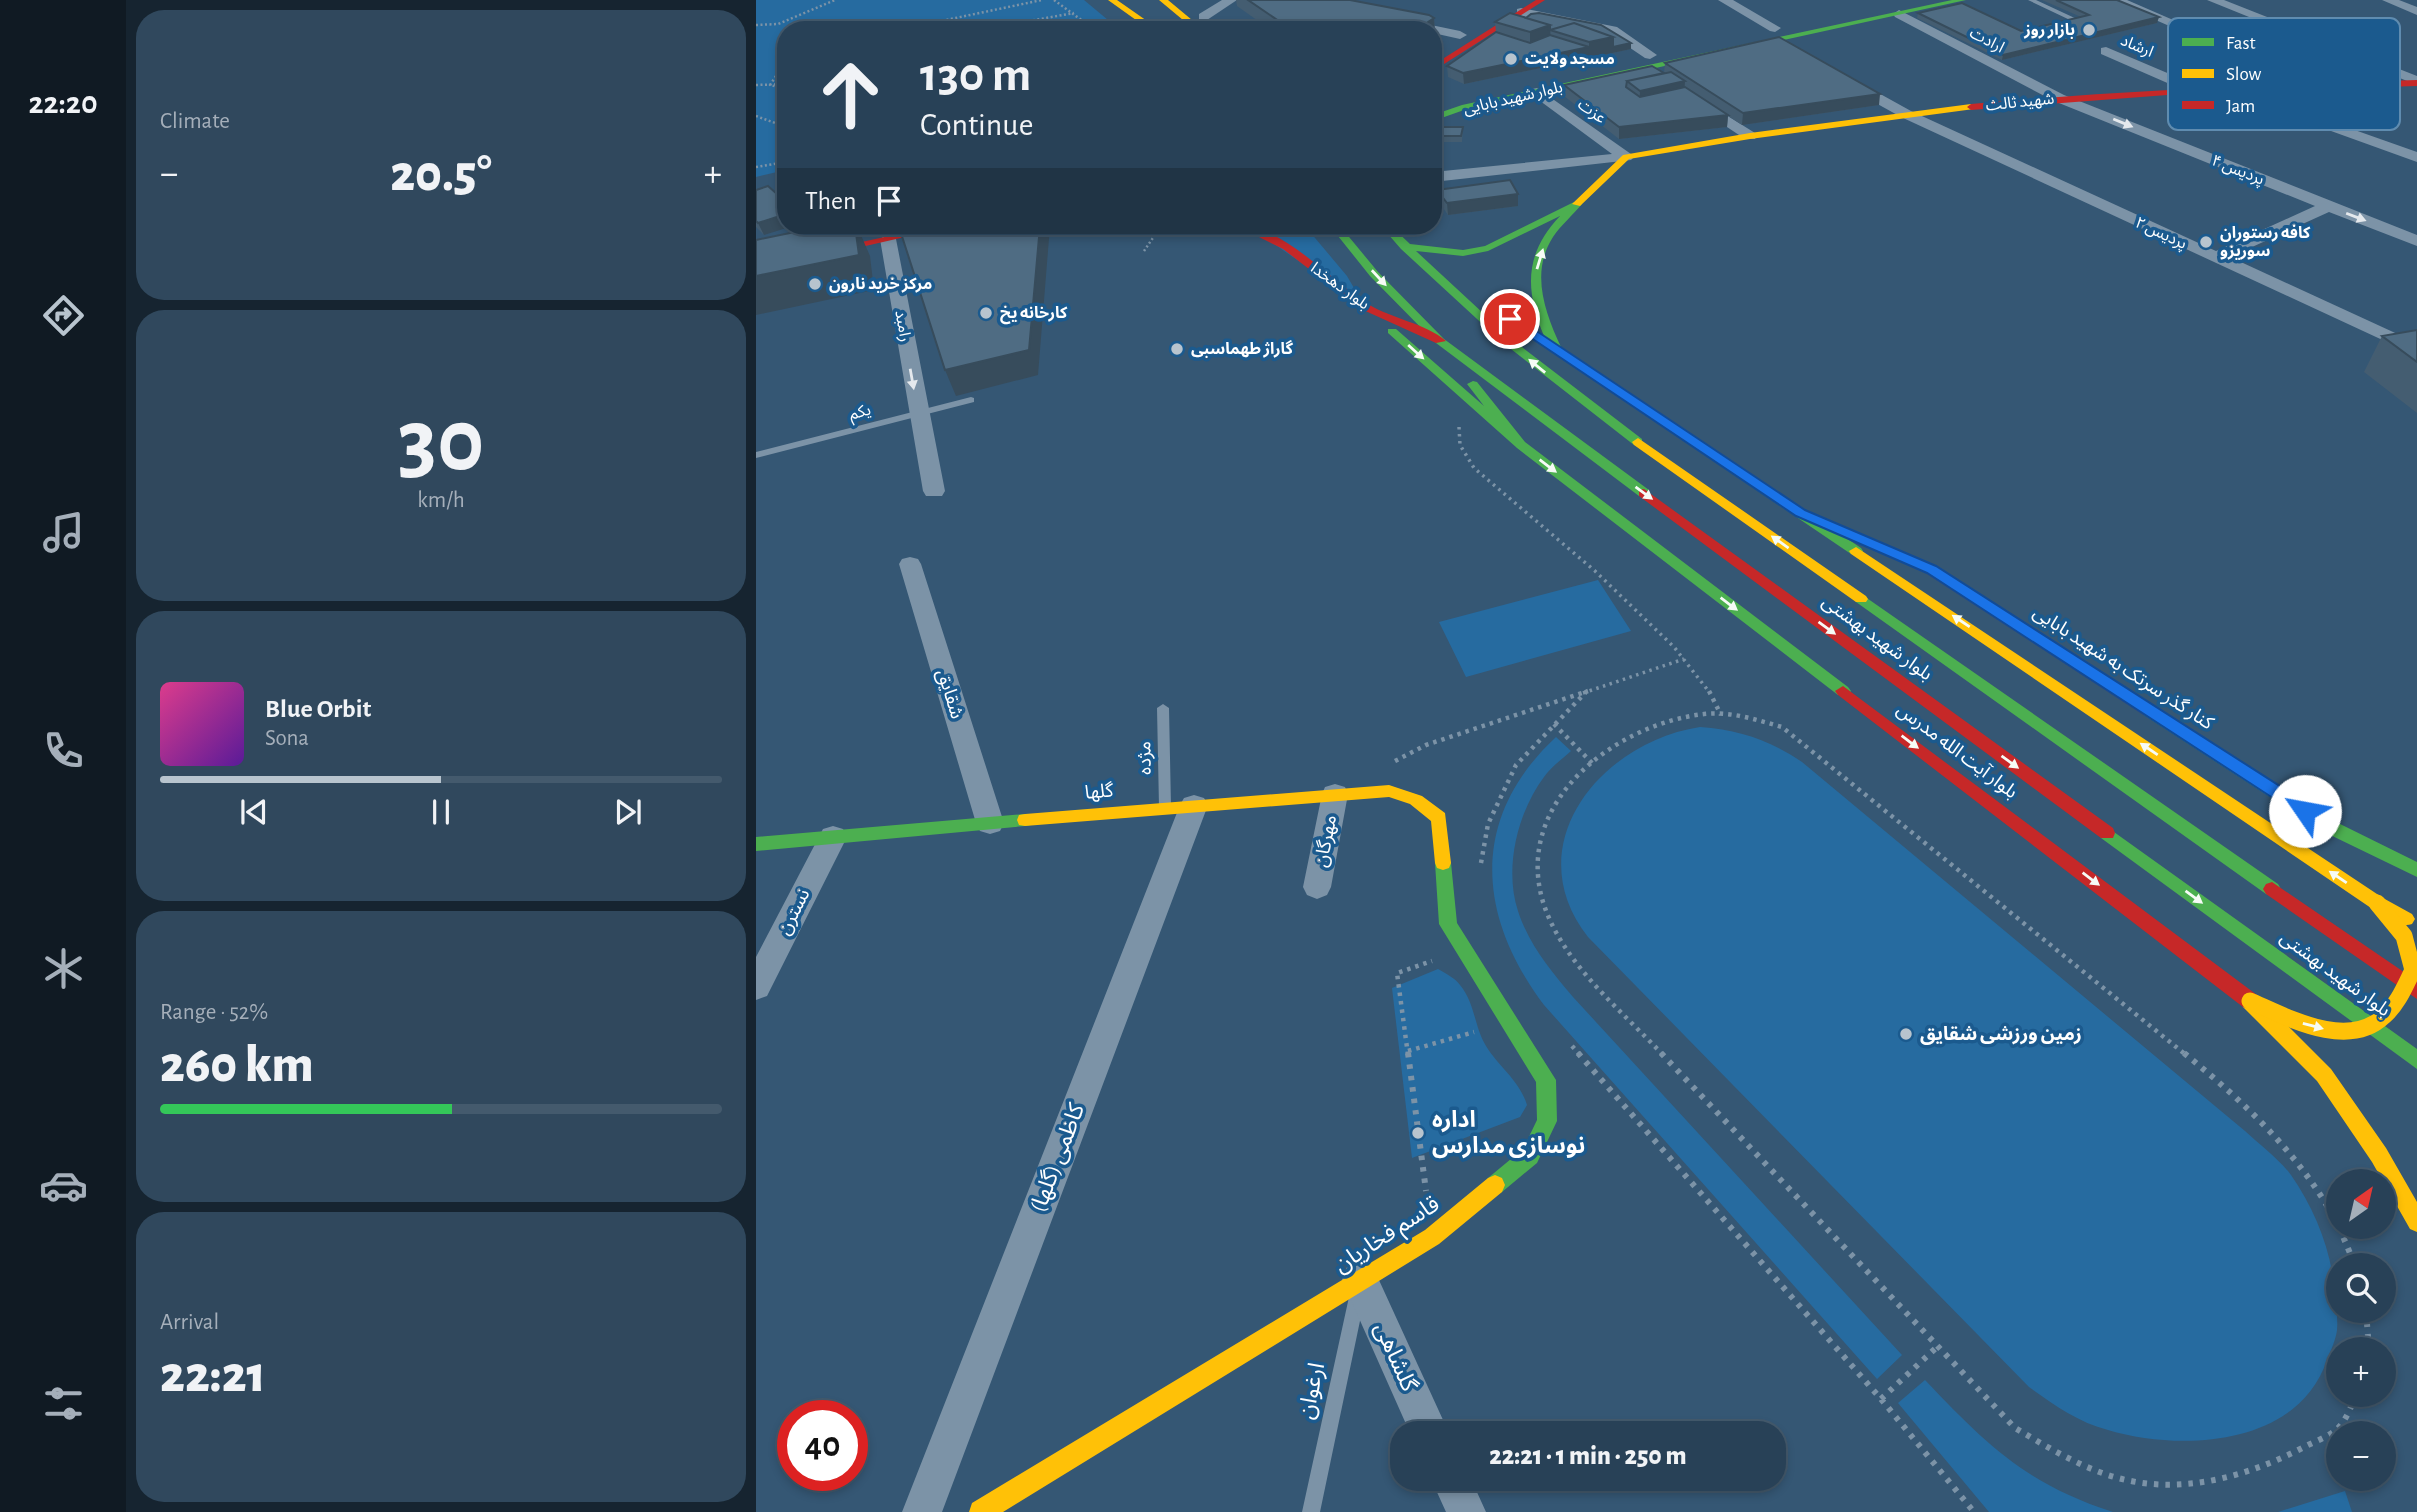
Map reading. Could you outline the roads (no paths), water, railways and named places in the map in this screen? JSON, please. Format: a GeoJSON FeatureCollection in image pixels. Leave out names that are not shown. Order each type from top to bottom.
{"type":"FeatureCollection","features":[{"type":"Feature","properties":{"kind":"main road"},"geometry":{"type":"LineString","coordinates":[[1112,0],[1143,21]]}},
{"type":"Feature","properties":{"kind":"main road"},"geometry":{"type":"LineString","coordinates":[[1134,0],[1158,21]]}},
{"type":"Feature","properties":{"kind":"main road"},"geometry":{"type":"LineString","coordinates":[[1163,0],[1195,21]]}},
{"type":"Feature","properties":{"kind":"main road"},"geometry":{"type":"LineString","coordinates":[[1188,0],[1197,21]]}},
{"type":"Feature","properties":{"kind":"main road"},"geometry":{"type":"LineString","coordinates":[[1442,46],[1518,6],[1541,0]]}},
{"type":"Feature","properties":{"kind":"main road","name":"بلوار شهید بابایی"},"geometry":{"type":"LineString","coordinates":[[1442,98],[1649,61],[1898,4],[1961,3]]}},
{"type":"Feature","properties":{"kind":"main road"},"geometry":{"type":"LineString","coordinates":[[1442,62],[1518,6]]}},
{"type":"Feature","properties":{"kind":"main road","name":"بلوار شهید بابایی"},"geometry":{"type":"LineString","coordinates":[[1442,115],[1649,61]]}},
{"type":"Feature","properties":{"kind":"main road","name":"شهید ثالث"},"geometry":{"type":"LineString","coordinates":[[1626,157],[1906,114],[2059,98],[2168,91]]}},
{"type":"Feature","properties":{"kind":"main road"},"geometry":{"type":"LineString","coordinates":[[1555,346],[1540,317],[1535,274],[1545,243],[1577,204],[1626,157]]}},
{"type":"Feature","properties":{"kind":"main road"},"geometry":{"type":"LineString","coordinates":[[1405,247],[1463,253],[1488,248],[1577,204]]}},
{"type":"Feature","properties":{"kind":"main road"},"geometry":{"type":"LineString","coordinates":[[756,268],[906,235]]}},
{"type":"Feature","properties":{"kind":"main road","name":"بلوار دهخدا"},"geometry":{"type":"LineString","coordinates":[[1261,235],[1287,247],[1365,307],[1440,341]]}},
{"type":"Feature","properties":{"kind":"main road","name":"بلوار شهید بهشتی"},"geometry":{"type":"LineString","coordinates":[[1342,235],[1374,274],[1440,341],[1549,424],[2417,1060]]}},
{"type":"Feature","properties":{"kind":"main road","name":"بلوار شهید بهشتی"},"geometry":{"type":"LineString","coordinates":[[1394,235],[1420,263],[1495,332],[1591,409],[2417,991]]}},
{"type":"Feature","properties":{"kind":"main road"},"geometry":{"type":"LineString","coordinates":[[1420,263],[1555,346],[2377,903],[2417,925]]}},
{"type":"Feature","properties":{"kind":"main road"},"geometry":{"type":"LineString","coordinates":[[1365,307],[1521,445]]}},
{"type":"Feature","properties":{"kind":"main road","name":"بلوار آیت الله مدرس"},"geometry":{"type":"LineString","coordinates":[[1440,341],[1521,445],[2250,1001],[2325,1075],[2379,1154],[2417,1222]]}},
{"type":"Feature","properties":{"kind":"main road","name":"کنار گذر سرتک به شهید بابایی"},"geometry":{"type":"LineString","coordinates":[[1801,513],[1931,570],[2329,826],[2417,870]]}},
{"type":"Feature","properties":{"kind":"main road","name":"گلها"},"geometry":{"type":"LineString","coordinates":[[756,844],[1180,806],[1389,791],[1416,800],[1439,818]]}},
{"type":"Feature","properties":{"kind":"main road","name":"قاسم فخاریان"},"geometry":{"type":"LineString","coordinates":[[981,1512],[1432,1237],[1530,1156],[1547,1121],[1546,1080],[1448,924],[1439,818]]}},
{"type":"Feature","properties":{"kind":"main road"},"geometry":{"type":"LineString","coordinates":[[2250,1001],[2314,1028],[2347,1031],[2370,1027],[2395,1006],[2413,970],[2404,936],[2377,903]]}},
{"type":"Feature","properties":{"kind":"street"},"geometry":{"type":"LineString","coordinates":[[1199,21],[1231,0]]}},
{"type":"Feature","properties":{"kind":"street"},"geometry":{"type":"LineString","coordinates":[[1724,0],[1775,34],[1799,54]]}},
{"type":"Feature","properties":{"kind":"street"},"geometry":{"type":"LineString","coordinates":[[2116,0],[2168,22]]}},
{"type":"Feature","properties":{"kind":"street"},"geometry":{"type":"LineString","coordinates":[[2213,0],[2258,18]]}},
{"type":"Feature","properties":{"kind":"street"},"geometry":{"type":"LineString","coordinates":[[2388,0],[2417,10]]}},
{"type":"Feature","properties":{"kind":"street","name":"ارادت"},"geometry":{"type":"LineString","coordinates":[[1898,4],[2059,98]]}},
{"type":"Feature","properties":{"kind":"street"},"geometry":{"type":"LineString","coordinates":[[1518,6],[1612,30],[1676,87],[1750,136]]}},
{"type":"Feature","properties":{"kind":"street"},"geometry":{"type":"LineString","coordinates":[[1442,31],[1460,35]]}},
{"type":"Feature","properties":{"kind":"street","name":"ارشاد"},"geometry":{"type":"LineString","coordinates":[[2106,51],[2168,78]]}},
{"type":"Feature","properties":{"kind":"street","name":"پردیس ۲"},"geometry":{"type":"LineString","coordinates":[[1835,74],[1906,114],[2417,351]]}},
{"type":"Feature","properties":{"kind":"street"},"geometry":{"type":"LineString","coordinates":[[2400,75],[2417,82]]}},
{"type":"Feature","properties":{"kind":"street","name":"عزت"},"geometry":{"type":"LineString","coordinates":[[1537,92],[1626,157]]}},
{"type":"Feature","properties":{"kind":"street","name":"پردیس ۴"},"geometry":{"type":"LineString","coordinates":[[2059,98],[2417,241]]}},
{"type":"Feature","properties":{"kind":"street"},"geometry":{"type":"LineString","coordinates":[[2341,130],[2417,157]]}},
{"type":"Feature","properties":{"kind":"street","name":"شهید ثالث"},"geometry":{"type":"LineString","coordinates":[[1442,176],[1626,157]]}},
{"type":"Feature","properties":{"kind":"street"},"geometry":{"type":"LineString","coordinates":[[2215,258],[2328,206]]}},
{"type":"Feature","properties":{"kind":"street","name":"رامبد"},"geometry":{"type":"LineString","coordinates":[[888,239],[934,491]]}},
{"type":"Feature","properties":{"kind":"street","name":"شقایق"},"geometry":{"type":"LineString","coordinates":[[909,564],[990,823]]}},
{"type":"Feature","properties":{"kind":"street","name":"مهرگان"},"geometry":{"type":"LineString","coordinates":[[1317,887],[1335,794]]}},
{"type":"Feature","properties":{"kind":"street","name":"کاظمی (گلها)"},"geometry":{"type":"LineString","coordinates":[[922,1512],[1180,806]]}},
{"type":"Feature","properties":{"kind":"street","name":"نسترن"},"geometry":{"type":"LineString","coordinates":[[756,987],[833,837]]}},
{"type":"Feature","properties":{"kind":"street","name":"گلشاهی"},"geometry":{"type":"LineString","coordinates":[[1360,1280],[1425,1421]]}},
{"type":"Feature","properties":{"kind":"street"},"geometry":{"type":"LineString","coordinates":[[1456,1491],[1466,1512]]}},
{"type":"Feature","properties":{"kind":"lane"},"geometry":{"type":"LineString","coordinates":[[2031,0],[2076,20],[2049,26]]}},
{"type":"Feature","properties":{"kind":"lane","name":"یکم"},"geometry":{"type":"LineString","coordinates":[[756,455],[971,400]]}},
{"type":"Feature","properties":{"kind":"lane","name":"مژده"},"geometry":{"type":"LineString","coordinates":[[1163,708],[1180,806]]}},
{"type":"Feature","properties":{"kind":"lane","name":"ارغوان"},"geometry":{"type":"LineString","coordinates":[[1311,1512],[1360,1280]]}},
{"type":"Feature","properties":{"kind":"place","name":"بازار روز"},"geometry":{"type":"Point","coordinates":[2089,30]}},
{"type":"Feature","properties":{"kind":"place","name":"مسجد ولایت"},"geometry":{"type":"Point","coordinates":[1511,59]}},
{"type":"Feature","properties":{"kind":"place","name":"کافه رستوران سوریزو"},"geometry":{"type":"Point","coordinates":[2206,242]}},
{"type":"Feature","properties":{"kind":"place","name":"مرکز خرید نارون"},"geometry":{"type":"Point","coordinates":[815,284]}},
{"type":"Feature","properties":{"kind":"place","name":"کارخانه یخ"},"geometry":{"type":"Point","coordinates":[986,313]}},
{"type":"Feature","properties":{"kind":"place","name":"گاراژ طهماسبی"},"geometry":{"type":"Point","coordinates":[1177,349]}},
{"type":"Feature","properties":{"kind":"place","name":"زمین ورزشی شقایق"},"geometry":{"type":"Point","coordinates":[1906,1034]}},
{"type":"Feature","properties":{"kind":"place","name":"اداره نوسازی مدارس"},"geometry":{"type":"Point","coordinates":[1418,1133]}}]}
